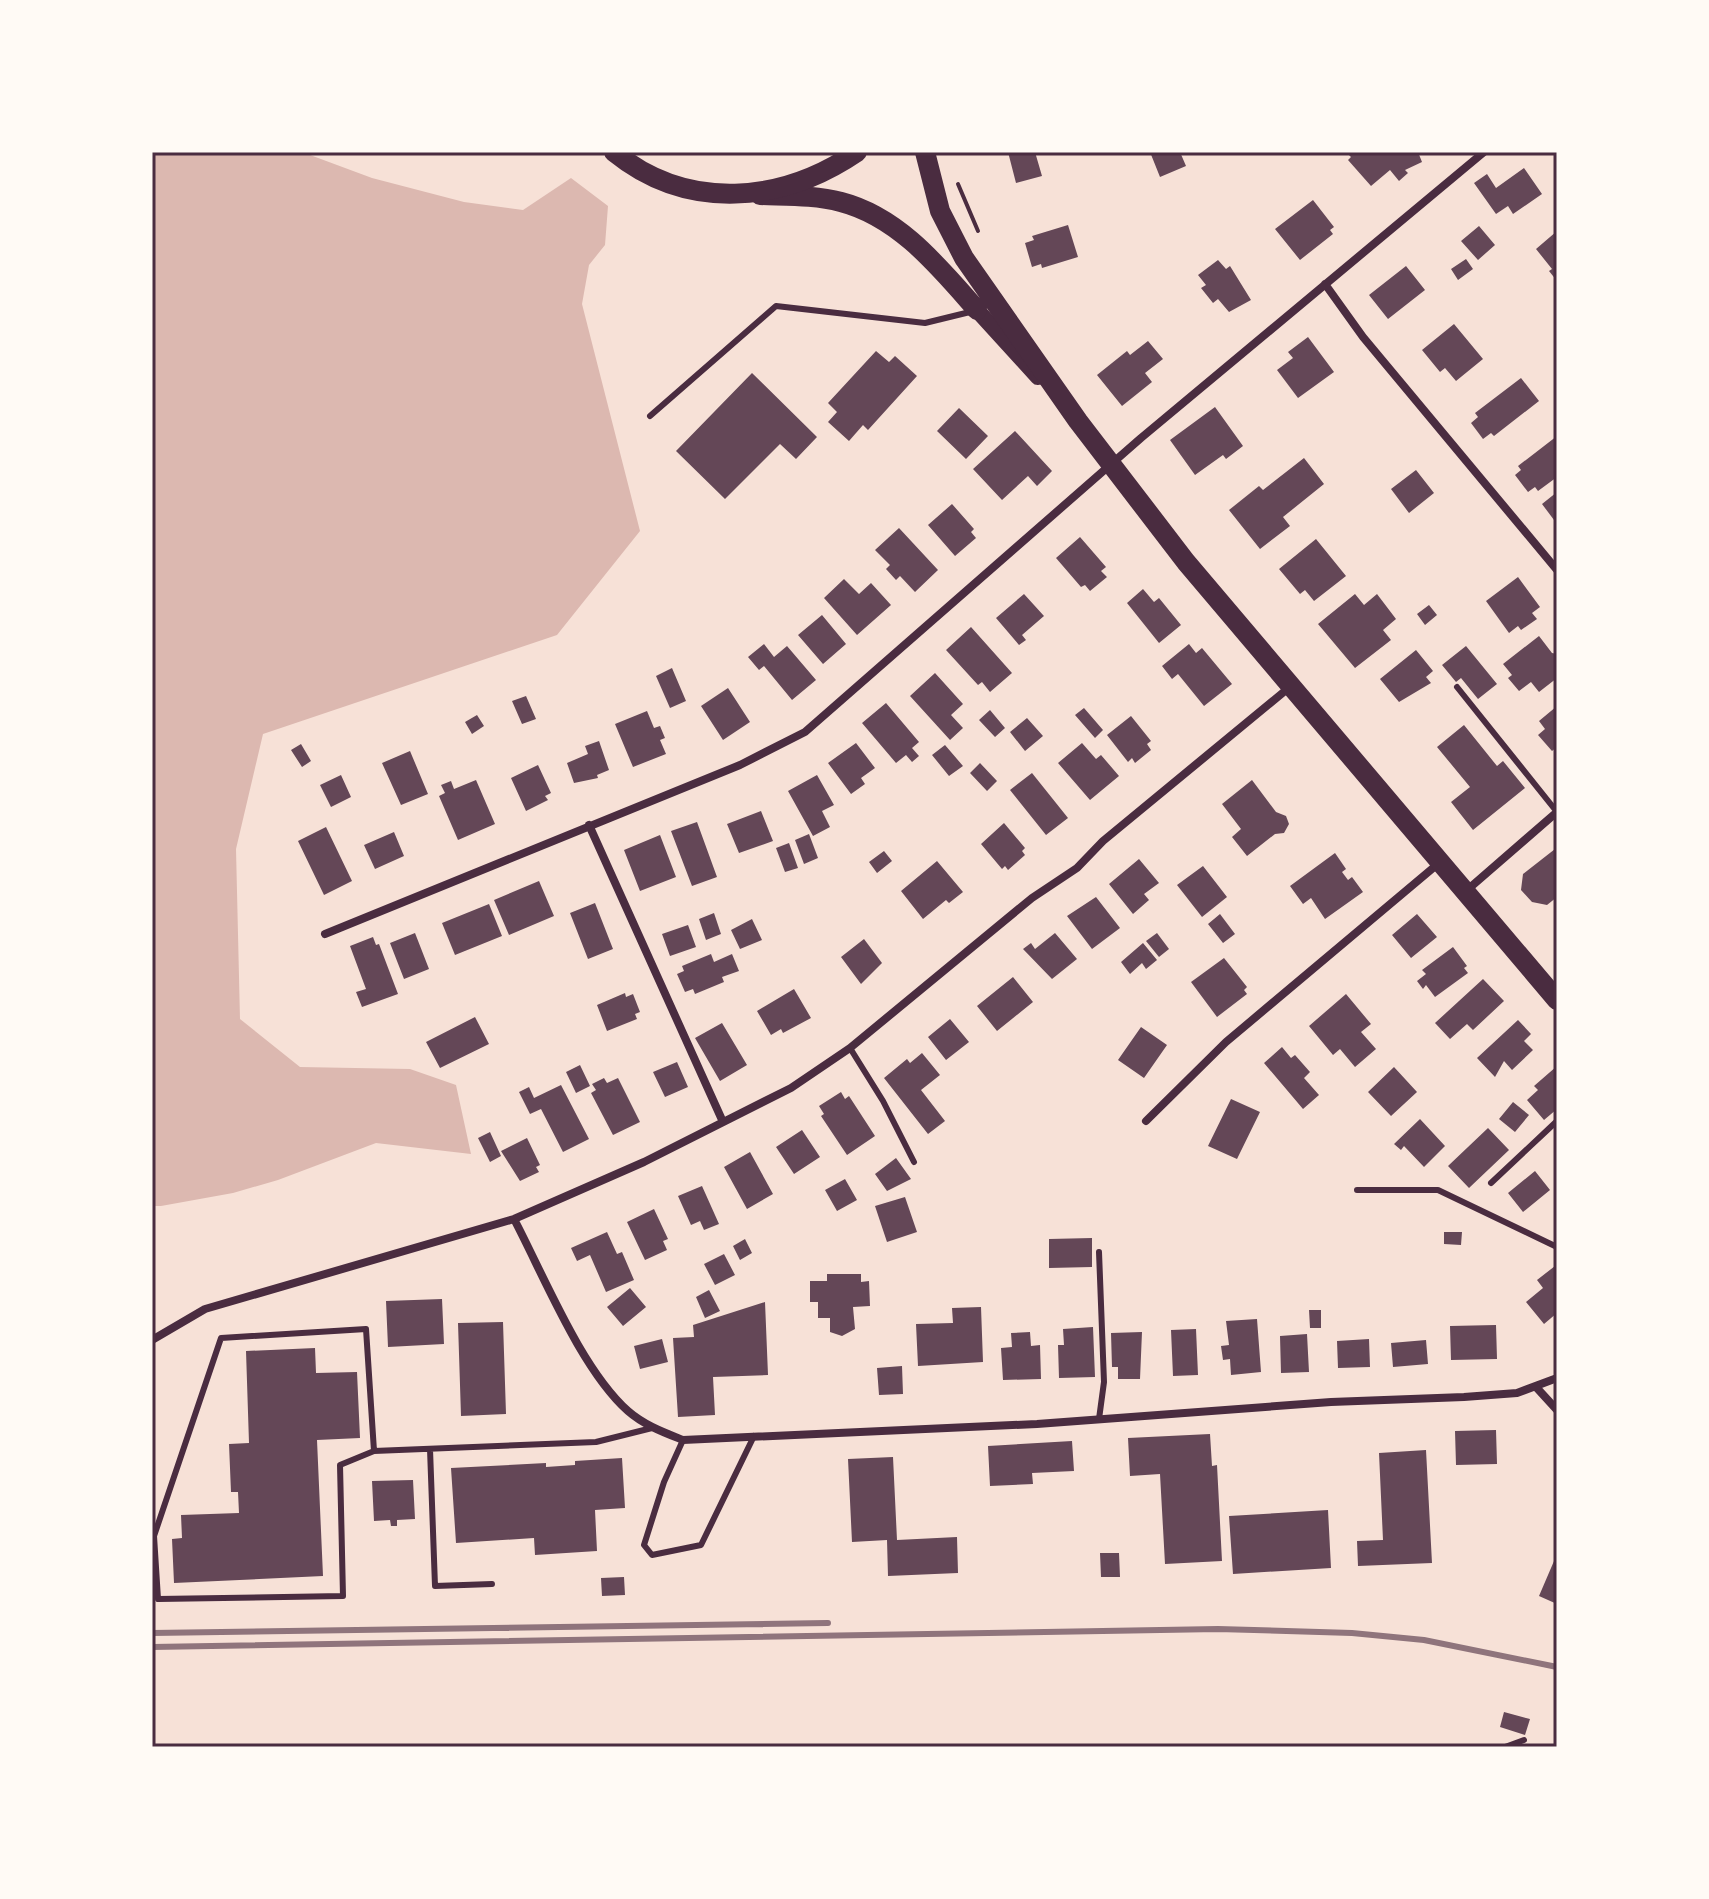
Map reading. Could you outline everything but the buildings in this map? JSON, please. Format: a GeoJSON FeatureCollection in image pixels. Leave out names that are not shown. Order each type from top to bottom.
{"type":"FeatureCollection","features":[{"type":"Feature","properties":{"kind":"main road"},"geometry":{"type":"LineString","coordinates":[[614,152],[676,185],[717,194],[828,199],[871,214],[927,254],[1078,421]]}},
{"type":"Feature","properties":{"kind":"main road"},"geometry":{"type":"LineString","coordinates":[[752,194],[799,184],[827,172],[857,152]]}},
{"type":"Feature","properties":{"kind":"main road"},"geometry":{"type":"LineString","coordinates":[[925,152],[940,211],[964,258],[1078,421],[1186,562],[1557,1000]]}},
{"type":"Feature","properties":{"kind":"street"},"geometry":{"type":"LineString","coordinates":[[325,934],[754,760],[805,732],[1112,464],[1484,152]]}},
{"type":"Feature","properties":{"kind":"street"},"geometry":{"type":"LineString","coordinates":[[1325,284],[1363,337],[1557,570]]}},
{"type":"Feature","properties":{"kind":"street"},"geometry":{"type":"LineString","coordinates":[[152,1340],[205,1309],[514,1219],[791,1088],[850,1048],[1021,907],[1077,868],[1103,841],[1291,686]]}},
{"type":"Feature","properties":{"kind":"street"},"geometry":{"type":"LineString","coordinates":[[1465,891],[1557,812]]}},
{"type":"Feature","properties":{"kind":"street"},"geometry":{"type":"LineString","coordinates":[[589,825],[723,1122]]}},
{"type":"Feature","properties":{"kind":"street"},"geometry":{"type":"LineString","coordinates":[[1146,1121],[1226,1042],[1439,862]]}},
{"type":"Feature","properties":{"kind":"street"},"geometry":{"type":"LineString","coordinates":[[514,1219],[586,1356],[627,1410],[652,1428],[683,1440],[1491,1395],[1517,1393],[1557,1378]]}},
{"type":"Feature","properties":{"kind":"street"},"geometry":{"type":"LineString","coordinates":[[1536,1387],[1557,1410]]}},
{"type":"Feature","properties":{"kind":"lane"},"geometry":{"type":"LineString","coordinates":[[650,416],[776,306],[925,323],[977,310]]}},
{"type":"Feature","properties":{"kind":"lane"},"geometry":{"type":"LineString","coordinates":[[1457,687],[1557,812]]}},
{"type":"Feature","properties":{"kind":"lane"},"geometry":{"type":"LineString","coordinates":[[850,1048],[883,1101],[914,1162]]}},
{"type":"Feature","properties":{"kind":"lane"},"geometry":{"type":"LineString","coordinates":[[1491,1183],[1557,1121]]}},
{"type":"Feature","properties":{"kind":"lane"},"geometry":{"type":"LineString","coordinates":[[1357,1190],[1438,1190],[1557,1247]]}},
{"type":"Feature","properties":{"kind":"lane"},"geometry":{"type":"LineString","coordinates":[[1099,1252],[1104,1382],[1099,1419]]}},
{"type":"Feature","properties":{"kind":"lane"},"geometry":{"type":"LineString","coordinates":[[374,1451],[366,1329],[221,1338],[154,1536],[158,1599],[343,1596],[340,1465],[374,1451],[596,1442],[652,1428]]}},
{"type":"Feature","properties":{"kind":"lane"},"geometry":{"type":"LineString","coordinates":[[683,1440],[664,1482],[644,1545],[652,1555],[701,1545],[754,1436]]}},
{"type":"Feature","properties":{"kind":"lane"},"geometry":{"type":"LineString","coordinates":[[430,1449],[435,1586],[492,1584]]}},
{"type":"Feature","properties":{"kind":"lane"},"geometry":{"type":"LineString","coordinates":[[1505,1747],[1524,1740]]}},
{"type":"Feature","properties":{"kind":"path"},"geometry":{"type":"LineString","coordinates":[[955,176],[983,245]]}},
{"type":"Feature","properties":{"kind":"shaded area"},"geometry":{"type":"Polygon","coordinates":[[[152,152],[302,152],[372,178],[464,202],[523,210],[571,178],[608,206],[605,245],[589,265],[582,304],[640,531],[557,635],[263,734],[236,849],[240,1019],[300,1067],[410,1069],[456,1085],[471,1154],[376,1143],[278,1180],[233,1193],[161,1206],[152,1206],[152,152]]]}},
{"type":"Feature","properties":{"kind":"railway"},"geometry":{"type":"LineString","coordinates":[[152,1633],[828,1623]]}},
{"type":"Feature","properties":{"kind":"railway"},"geometry":{"type":"LineString","coordinates":[[152,1647],[1218,1629],[1352,1633],[1424,1640],[1557,1667]]}}]}
